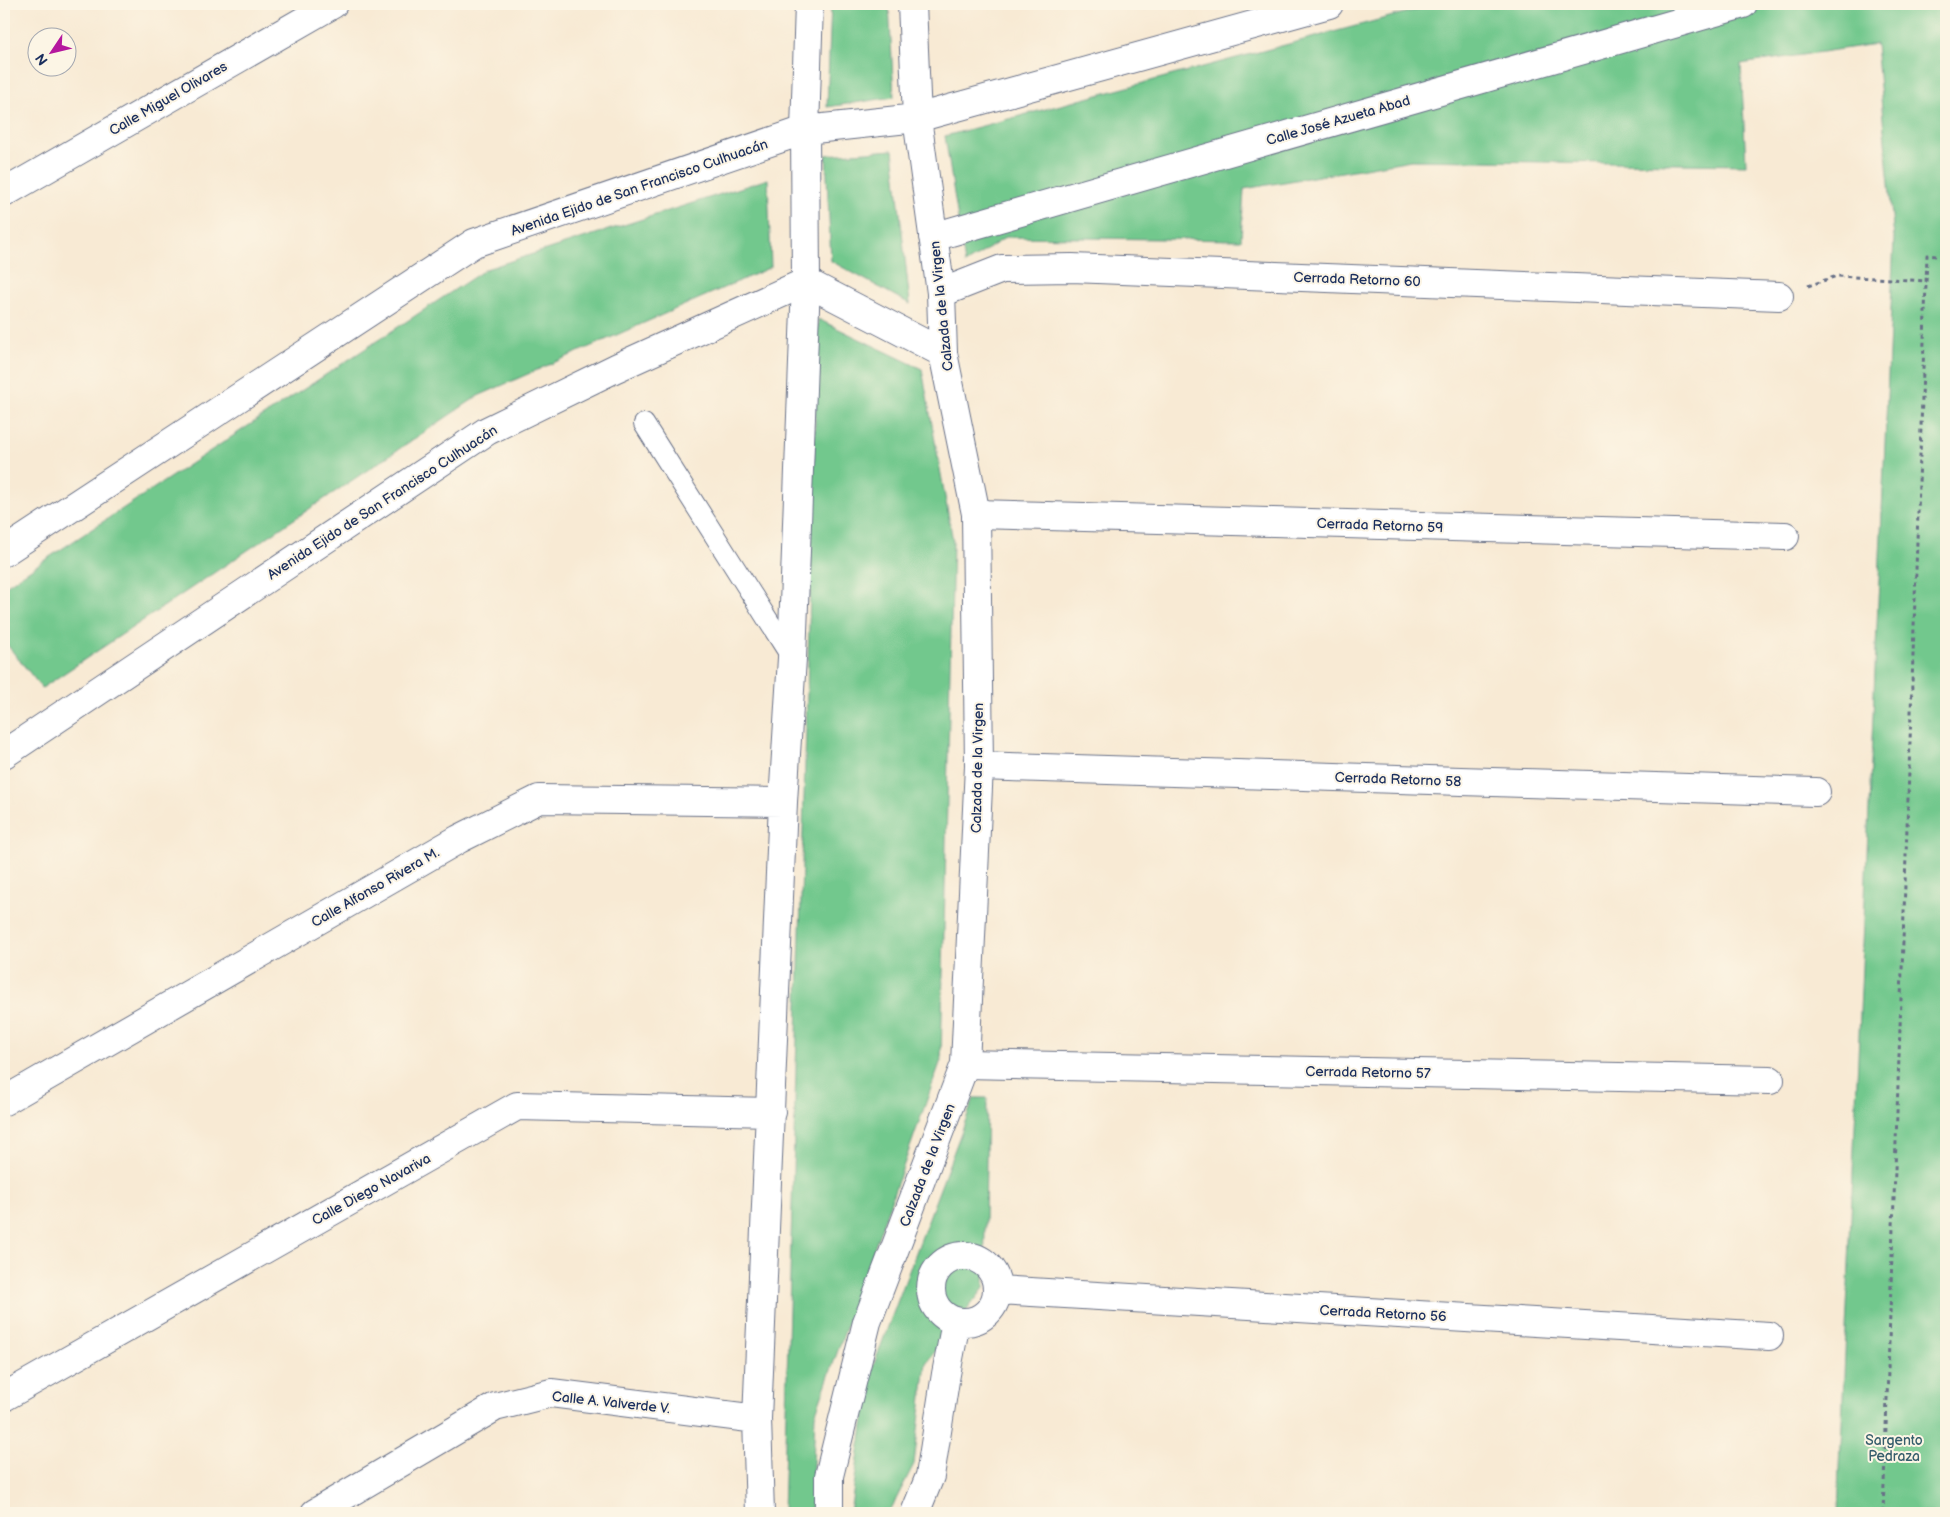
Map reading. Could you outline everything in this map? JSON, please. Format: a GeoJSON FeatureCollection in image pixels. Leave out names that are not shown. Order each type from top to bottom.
{"type":"FeatureCollection","features":[{"type":"Feature","properties":{"kind":"street","name":"Calle Miguel Olivares"},"geometry":{"type":"LineString","coordinates":[[4,193],[333,4]]}},
{"type":"Feature","properties":{"kind":"street"},"geometry":{"type":"LineString","coordinates":[[760,1513],[757,1418],[771,1112],[782,802],[792,658],[806,282],[805,130],[809,4]]}},
{"type":"Feature","properties":{"kind":"street","name":"Calzada de la Virgen"},"geometry":{"type":"LineString","coordinates":[[829,1513],[829,1476],[867,1322],[965,1064],[979,766],[976,514],[944,353],[940,293],[917,118],[912,4]]}},
{"type":"Feature","properties":{"kind":"street"},"geometry":{"type":"LineString","coordinates":[[917,118],[1329,4]]}},
{"type":"Feature","properties":{"kind":"street","name":"Calle José Azueta Abad"},"geometry":{"type":"LineString","coordinates":[[933,237],[1743,4]]}},
{"type":"Feature","properties":{"kind":"street","name":"Avenida Ejido de San Francisco Culhuacán"},"geometry":{"type":"LineString","coordinates":[[4,552],[474,243],[805,130],[917,118]]}},
{"type":"Feature","properties":{"kind":"street","name":"Cerrada Retorno 60"},"geometry":{"type":"LineString","coordinates":[[940,293],[1002,268],[1072,268],[1779,296]]}},
{"type":"Feature","properties":{"kind":"street"},"geometry":{"type":"LineString","coordinates":[[806,282],[944,353]]}},
{"type":"Feature","properties":{"kind":"street","name":"Avenida Ejido de San Francisco Culhuacán"},"geometry":{"type":"LineString","coordinates":[[4,754],[487,431],[616,368],[806,282]]}},
{"type":"Feature","properties":{"kind":"street","name":"Cerrada Retorno 59"},"geometry":{"type":"LineString","coordinates":[[976,514],[1785,536]]}},
{"type":"Feature","properties":{"kind":"street","name":"Cerrada Retorno 58"},"geometry":{"type":"LineString","coordinates":[[979,766],[1816,792]]}},
{"type":"Feature","properties":{"kind":"street","name":"Calle Alfonso Rivera M."},"geometry":{"type":"LineString","coordinates":[[4,1101],[458,839],[539,799],[782,802]]}},
{"type":"Feature","properties":{"kind":"street","name":"Cerrada Retorno 57"},"geometry":{"type":"LineString","coordinates":[[965,1064],[1770,1080]]}},
{"type":"Feature","properties":{"kind":"street","name":"Calle Diego Navariva"},"geometry":{"type":"LineString","coordinates":[[4,1397],[517,1106],[771,1112]]}},
{"type":"Feature","properties":{"kind":"street"},"geometry":{"type":"LineString","coordinates":[[958,1256],[973,1256],[986,1263],[996,1275],[998,1290],[994,1304],[985,1316],[971,1322],[956,1322],[943,1315],[934,1303],[930,1288],[934,1273],[944,1261],[958,1256]]}},
{"type":"Feature","properties":{"kind":"street","name":"Cerrada Retorno 56"},"geometry":{"type":"LineString","coordinates":[[998,1290],[1769,1336]]}},
{"type":"Feature","properties":{"kind":"street"},"geometry":{"type":"LineString","coordinates":[[915,1513],[930,1476],[956,1322]]}},
{"type":"Feature","properties":{"kind":"street","name":"Calle A. Valverde V."},"geometry":{"type":"LineString","coordinates":[[315,1513],[495,1407],[551,1393],[757,1418]]}},
{"type":"Feature","properties":{"kind":"lane"},"geometry":{"type":"LineString","coordinates":[[644,424],[792,658]]}},
{"type":"Feature","properties":{"kind":"path"},"geometry":{"type":"LineString","coordinates":[[1883,1513],[1927,255],[1946,257]]}},
{"type":"Feature","properties":{"kind":"path"},"geometry":{"type":"LineString","coordinates":[[1779,296],[1836,276],[1927,281]]}},
{"type":"Feature","properties":{"kind":"green space"},"geometry":{"type":"Polygon","coordinates":[[[831,4],[889,4],[894,97],[827,107],[831,4]]]}},
{"type":"Feature","properties":{"kind":"green space","name":"Sargento Pedraza"},"geometry":{"type":"Polygon","coordinates":[[[1438,4],[1946,4],[1946,1513],[1838,1513],[1894,238],[1876,44],[1741,64],[1746,165],[1411,160],[1244,189],[1241,240],[1006,237],[965,264],[945,136],[1438,4]]]}},
{"type":"Feature","properties":{"kind":"green space"},"geometry":{"type":"Polygon","coordinates":[[[893,150],[910,304],[831,261],[826,155],[893,150]]]}},
{"type":"Feature","properties":{"kind":"green space"},"geometry":{"type":"Polygon","coordinates":[[[768,179],[771,267],[478,396],[42,688],[4,641],[4,587],[486,269],[768,179]]]}},
{"type":"Feature","properties":{"kind":"green space"},"geometry":{"type":"Polygon","coordinates":[[[818,319],[922,369],[953,541],[941,1060],[815,1415],[811,1513],[783,1513],[818,319]]]}},
{"type":"Feature","properties":{"kind":"green space"},"geometry":{"type":"Polygon","coordinates":[[[974,1098],[987,1098],[984,1288],[926,1363],[914,1464],[889,1513],[850,1513],[871,1372],[974,1098]]]}}]}
